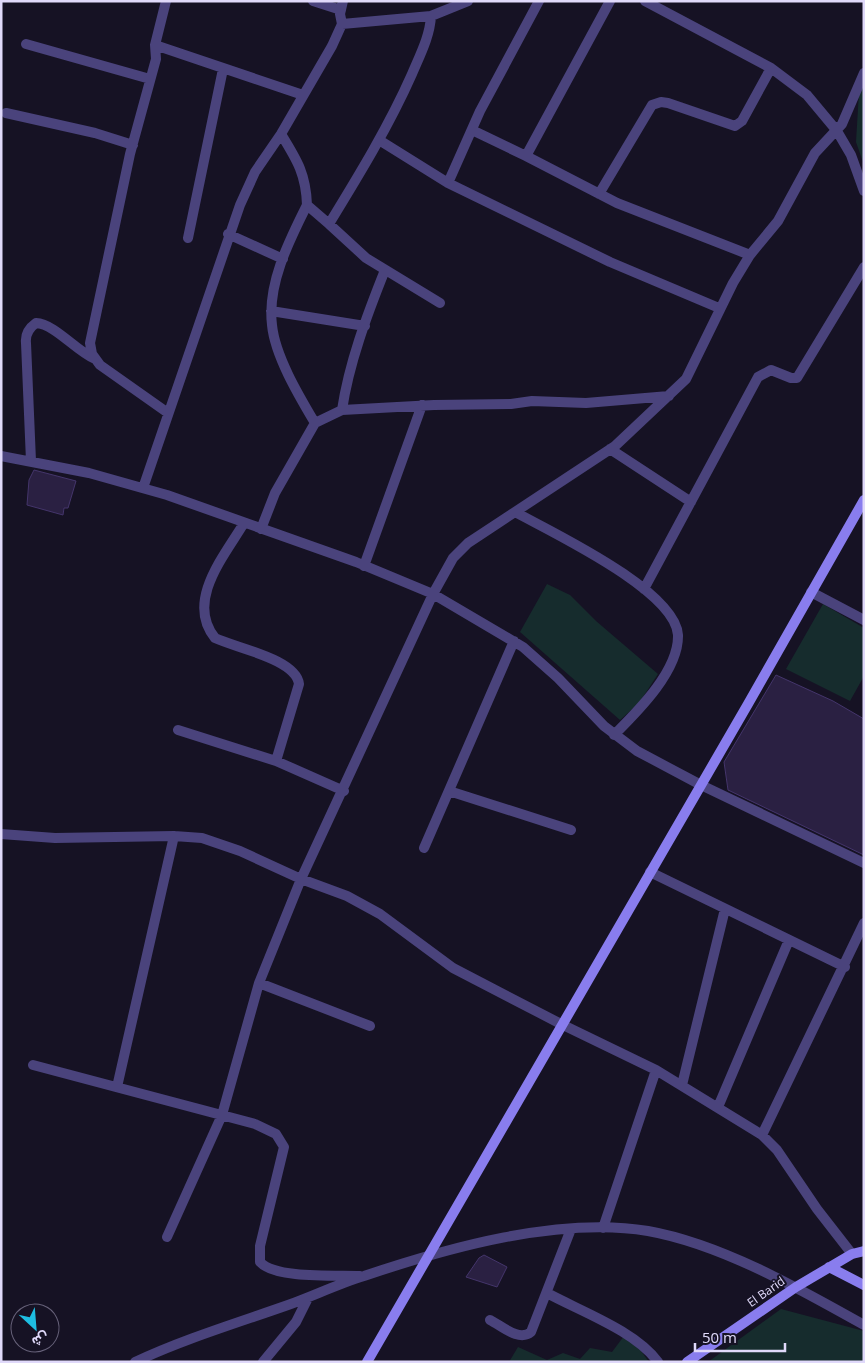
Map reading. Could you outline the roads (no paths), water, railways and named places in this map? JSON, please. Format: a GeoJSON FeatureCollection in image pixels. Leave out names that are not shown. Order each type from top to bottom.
{"type":"FeatureCollection","features":[{"type":"Feature","properties":{"kind":"main road"},"geometry":{"type":"LineString","coordinates":[[367,1362],[864,500]]}},
{"type":"Feature","properties":{"kind":"main road","name":"El Barid"},"geometry":{"type":"LineString","coordinates":[[687,1362],[796,1287],[852,1254],[864,1251]]}},
{"type":"Feature","properties":{"kind":"main road"},"geometry":{"type":"LineString","coordinates":[[829,1267],[864,1284]]}},
{"type":"Feature","properties":{"kind":"street"},"geometry":{"type":"LineString","coordinates":[[166,1],[155,45],[156,59],[133,145],[90,350],[100,365],[168,413]]}},
{"type":"Feature","properties":{"kind":"street"},"geometry":{"type":"LineString","coordinates":[[143,488],[204,314],[228,234],[255,172],[281,134],[323,64],[342,24],[342,6],[314,1]]}},
{"type":"Feature","properties":{"kind":"street"},"geometry":{"type":"LineString","coordinates":[[342,24],[431,16],[468,1]]}},
{"type":"Feature","properties":{"kind":"street"},"geometry":{"type":"LineString","coordinates":[[448,183],[472,130],[539,1]]}},
{"type":"Feature","properties":{"kind":"street"},"geometry":{"type":"LineString","coordinates":[[526,156],[610,1]]}},
{"type":"Feature","properties":{"kind":"street"},"geometry":{"type":"LineString","coordinates":[[645,1],[771,68],[807,95],[837,131],[854,162],[864,192]]}},
{"type":"Feature","properties":{"kind":"street"},"geometry":{"type":"LineString","coordinates":[[329,224],[379,140],[417,64],[428,36],[431,16]]}},
{"type":"Feature","properties":{"kind":"street"},"geometry":{"type":"LineString","coordinates":[[26,44],[150,79]]}},
{"type":"Feature","properties":{"kind":"street"},"geometry":{"type":"LineString","coordinates":[[155,45],[303,95]]}},
{"type":"Feature","properties":{"kind":"street"},"geometry":{"type":"LineString","coordinates":[[599,194],[652,105],[661,102],[668,103],[735,126],[742,121],[771,68]]}},
{"type":"Feature","properties":{"kind":"street"},"geometry":{"type":"LineString","coordinates":[[188,238],[224,69]]}},
{"type":"Feature","properties":{"kind":"street"},"geometry":{"type":"LineString","coordinates":[[167,1238],[222,1115],[259,983],[301,879],[344,791],[433,594],[461,548],[610,449],[669,396],[692,369],[718,308],[750,255],[778,221],[815,153],[837,131],[864,73]]}},
{"type":"Feature","properties":{"kind":"street"},"geometry":{"type":"LineString","coordinates":[[6,113],[95,133],[133,145]]}},
{"type":"Feature","properties":{"kind":"street"},"geometry":{"type":"LineString","coordinates":[[472,130],[599,194],[750,255]]}},
{"type":"Feature","properties":{"kind":"street"},"geometry":{"type":"LineString","coordinates":[[281,134],[302,170],[306,182],[307,205],[283,259],[273,295],[272,327],[287,368],[315,423]]}},
{"type":"Feature","properties":{"kind":"street"},"geometry":{"type":"LineString","coordinates":[[379,140],[448,183],[617,265],[718,308]]}},
{"type":"Feature","properties":{"kind":"street"},"geometry":{"type":"LineString","coordinates":[[307,205],[351,246],[385,270],[440,303]]}},
{"type":"Feature","properties":{"kind":"street"},"geometry":{"type":"LineString","coordinates":[[228,234],[283,259]]}},
{"type":"Feature","properties":{"kind":"street"},"geometry":{"type":"LineString","coordinates":[[644,589],[758,377],[771,370],[791,378],[797,378],[864,268]]}},
{"type":"Feature","properties":{"kind":"street"},"geometry":{"type":"LineString","coordinates":[[342,410],[345,389],[385,270]]}},
{"type":"Feature","properties":{"kind":"street"},"geometry":{"type":"LineString","coordinates":[[271,311],[365,326]]}},
{"type":"Feature","properties":{"kind":"street"},"geometry":{"type":"LineString","coordinates":[[31,461],[26,336],[29,330],[36,323],[45,324],[84,354],[95,359]]}},
{"type":"Feature","properties":{"kind":"street"},"geometry":{"type":"LineString","coordinates":[[260,529],[275,493],[315,423],[342,410],[504,404],[532,400],[586,403],[669,396]]}},
{"type":"Feature","properties":{"kind":"street"},"geometry":{"type":"LineString","coordinates":[[364,566],[422,406]]}},
{"type":"Feature","properties":{"kind":"street"},"geometry":{"type":"LineString","coordinates":[[610,449],[691,502]]}},
{"type":"Feature","properties":{"kind":"street"},"geometry":{"type":"LineString","coordinates":[[1,456],[31,461],[143,488],[364,566],[433,594],[514,641],[548,668],[614,735],[637,751],[701,785],[864,863]]}},
{"type":"Feature","properties":{"kind":"street"},"geometry":{"type":"LineString","coordinates":[[515,512],[605,562],[644,589],[674,623],[678,634],[671,660],[653,693],[614,735]]}},
{"type":"Feature","properties":{"kind":"street"},"geometry":{"type":"LineString","coordinates":[[244,523],[211,578],[204,598],[204,617],[215,638],[285,665],[296,675],[299,684],[276,762]]}},
{"type":"Feature","properties":{"kind":"street"},"geometry":{"type":"LineString","coordinates":[[811,592],[864,620]]}},
{"type":"Feature","properties":{"kind":"street"},"geometry":{"type":"LineString","coordinates":[[424,848],[514,641]]}},
{"type":"Feature","properties":{"kind":"street"},"geometry":{"type":"LineString","coordinates":[[178,730],[276,762],[344,791]]}},
{"type":"Feature","properties":{"kind":"street"},"geometry":{"type":"LineString","coordinates":[[449,791],[571,830]]}},
{"type":"Feature","properties":{"kind":"street"},"geometry":{"type":"LineString","coordinates":[[1,834],[55,838],[174,836],[202,838],[240,850],[301,879],[362,904],[380,914],[453,968],[561,1024],[656,1070],[762,1135],[777,1150],[817,1209],[852,1254]]}},
{"type":"Feature","properties":{"kind":"street"},"geometry":{"type":"LineString","coordinates":[[117,1087],[174,836]]}},
{"type":"Feature","properties":{"kind":"street"},"geometry":{"type":"LineString","coordinates":[[650,872],[845,967]]}},
{"type":"Feature","properties":{"kind":"street"},"geometry":{"type":"LineString","coordinates":[[682,1085],[725,909]]}},
{"type":"Feature","properties":{"kind":"street"},"geometry":{"type":"LineString","coordinates":[[762,1135],[845,967],[864,924]]}},
{"type":"Feature","properties":{"kind":"street"},"geometry":{"type":"LineString","coordinates":[[718,1107],[789,940]]}},
{"type":"Feature","properties":{"kind":"street"},"geometry":{"type":"LineString","coordinates":[[259,983],[370,1026]]}},
{"type":"Feature","properties":{"kind":"street"},"geometry":{"type":"LineString","coordinates":[[33,1065],[255,1124],[270,1130],[276,1134],[284,1147],[260,1246],[259,1257],[262,1264],[282,1272],[363,1276]]}},
{"type":"Feature","properties":{"kind":"street"},"geometry":{"type":"LineString","coordinates":[[603,1228],[656,1070]]}},
{"type":"Feature","properties":{"kind":"street"},"geometry":{"type":"LineString","coordinates":[[135,1362],[172,1346],[308,1298],[363,1276],[427,1257],[543,1231],[571,1229],[603,1228],[648,1231],[690,1242],[796,1287],[864,1326]]}},
{"type":"Feature","properties":{"kind":"street"},"geometry":{"type":"LineString","coordinates":[[490,1320],[516,1335],[529,1334],[534,1327],[571,1229]]}},
{"type":"Feature","properties":{"kind":"street"},"geometry":{"type":"LineString","coordinates":[[546,1293],[623,1333],[652,1354],[658,1362]]}},
{"type":"Feature","properties":{"kind":"street"},"geometry":{"type":"LineString","coordinates":[[263,1362],[296,1322],[308,1298]]}}]}
